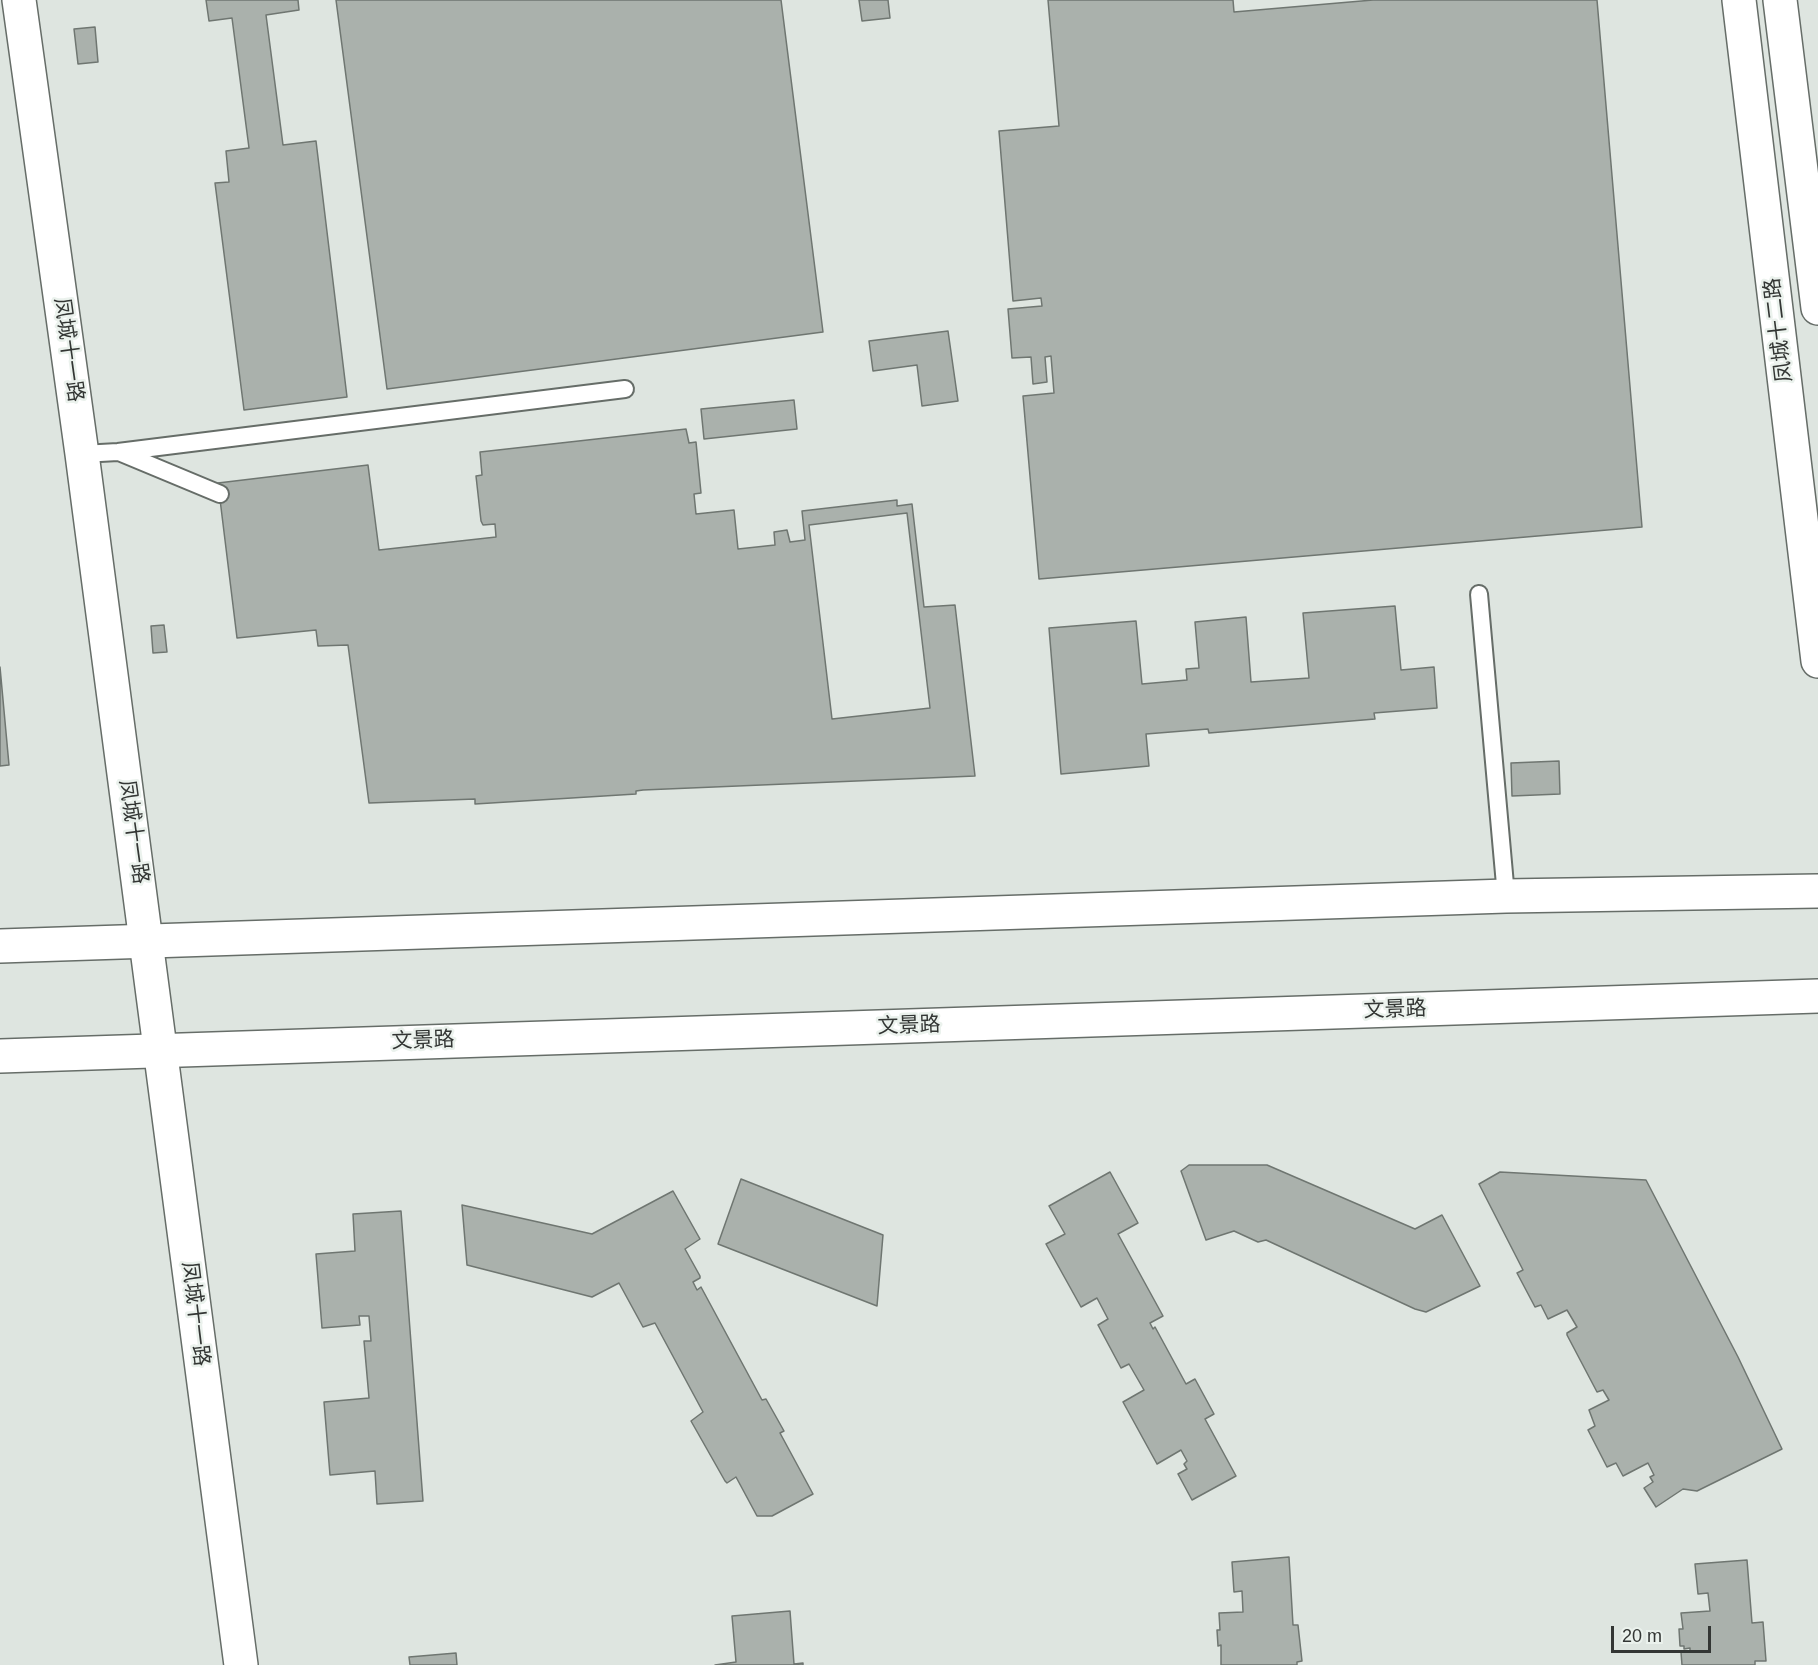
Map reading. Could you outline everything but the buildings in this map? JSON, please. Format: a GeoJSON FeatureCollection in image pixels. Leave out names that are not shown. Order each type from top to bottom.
{"type":"FeatureCollection","features":[{"type":"Feature","properties":{"kind":"main road","name":"凤城十一路"},"geometry":{"type":"LineString","coordinates":[[19,0],[82,454],[241,1665]]}},
{"type":"Feature","properties":{"kind":"main road","name":"凤城十二路"},"geometry":{"type":"LineString","coordinates":[[1739,0],[1818,661]]}},
{"type":"Feature","properties":{"kind":"main road","name":"凤城十二路"},"geometry":{"type":"LineString","coordinates":[[1779,0],[1818,308]]}},
{"type":"Feature","properties":{"kind":"main road"},"geometry":{"type":"LineString","coordinates":[[0,946],[1506,896],[1818,891]]}},
{"type":"Feature","properties":{"kind":"main road","name":"文景路"},"geometry":{"type":"LineString","coordinates":[[0,1056],[1818,996]]}},
{"type":"Feature","properties":{"kind":"lane"},"geometry":{"type":"LineString","coordinates":[[82,454],[118,452],[625,389]]}},
{"type":"Feature","properties":{"kind":"lane"},"geometry":{"type":"LineString","coordinates":[[118,452],[220,494]]}},
{"type":"Feature","properties":{"kind":"lane"},"geometry":{"type":"LineString","coordinates":[[1479,594],[1506,896]]}}]}
